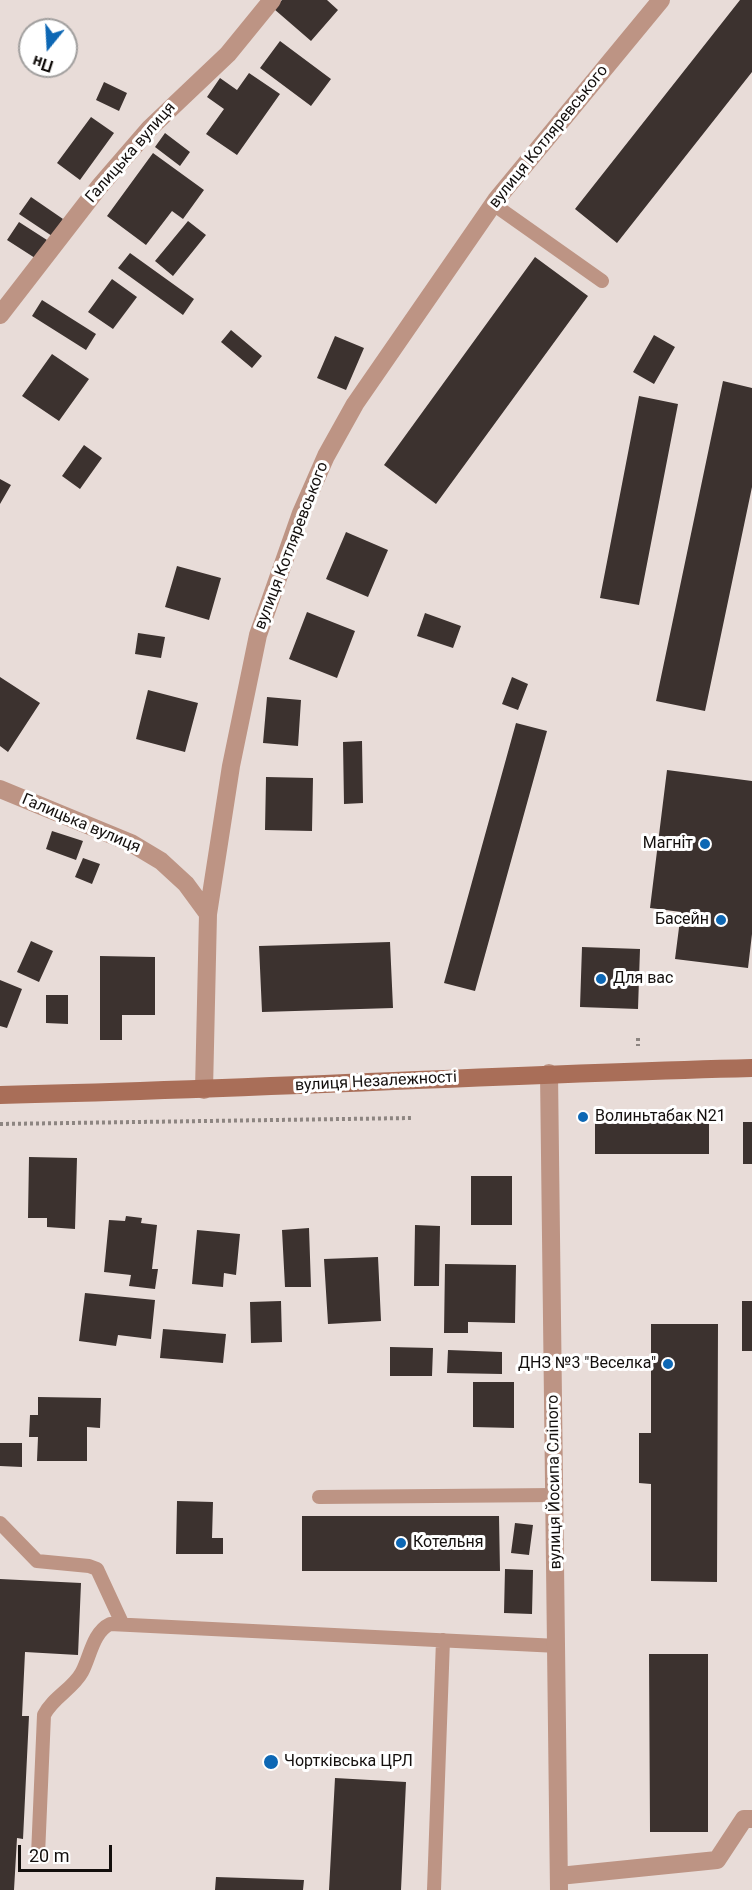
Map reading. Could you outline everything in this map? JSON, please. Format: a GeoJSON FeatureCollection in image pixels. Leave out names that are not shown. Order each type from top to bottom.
{"type":"FeatureCollection","features":[{"type":"Feature","properties":{"kind":"main road","name":"вулиця Незалежності"},"geometry":{"type":"LineString","coordinates":[[0,1095],[204,1090],[549,1073],[752,1068]]}},
{"type":"Feature","properties":{"kind":"street","name":"Галицька вулиця"},"geometry":{"type":"LineString","coordinates":[[0,315],[99,187],[150,128],[228,54],[272,0]]}},
{"type":"Feature","properties":{"kind":"street","name":"вулиця Котляревського"},"geometry":{"type":"LineString","coordinates":[[204,1090],[208,914],[243,699],[258,635],[301,513],[326,456],[355,404],[493,204],[661,0]]}},
{"type":"Feature","properties":{"kind":"street","name":"Галицька вулиця"},"geometry":{"type":"LineString","coordinates":[[0,789],[131,843],[162,861],[186,884],[208,914]]}},
{"type":"Feature","properties":{"kind":"street","name":"вулиця Йосипа Сліпого"},"geometry":{"type":"LineString","coordinates":[[549,1073],[558,1646],[559,1883]]}},
{"type":"Feature","properties":{"kind":"street"},"geometry":{"type":"LineString","coordinates":[[559,1883],[717,1860],[744,1819],[752,1819]]}},
{"type":"Feature","properties":{"kind":"lane"},"geometry":{"type":"LineString","coordinates":[[493,204],[602,281]]}},
{"type":"Feature","properties":{"kind":"lane"},"geometry":{"type":"LineString","coordinates":[[319,1497],[555,1495]]}},
{"type":"Feature","properties":{"kind":"lane"},"geometry":{"type":"LineString","coordinates":[[0,1523],[37,1561],[97,1569],[122,1623]]}},
{"type":"Feature","properties":{"kind":"lane"},"geometry":{"type":"LineString","coordinates":[[38,1855],[44,1715],[51,1702],[79,1677],[102,1630],[110,1624],[558,1646]]}},
{"type":"Feature","properties":{"kind":"lane"},"geometry":{"type":"LineString","coordinates":[[434,1890],[443,1640]]}},
{"type":"Feature","properties":{"kind":"path"},"geometry":{"type":"LineString","coordinates":[[0,1124],[412,1118]]}},
{"type":"Feature","properties":{"kind":"building"},"geometry":{"type":"Polygon","coordinates":[[[282,0],[327,0],[338,10],[311,41],[274,9],[282,0]]]}},
{"type":"Feature","properties":{"kind":"building"},"geometry":{"type":"Polygon","coordinates":[[[740,0],[752,0],[752,72],[617,243],[575,209],[740,0]]]}},
{"type":"Feature","properties":{"kind":"building"},"geometry":{"type":"Polygon","coordinates":[[[280,41],[331,79],[311,106],[260,68],[280,41]]]}},
{"type":"Feature","properties":{"kind":"building"},"geometry":{"type":"Polygon","coordinates":[[[249,73],[280,94],[237,155],[206,134],[224,109],[207,97],[220,78],[237,90],[249,73]]]}},
{"type":"Feature","properties":{"kind":"building"},"geometry":{"type":"Polygon","coordinates":[[[104,82],[127,93],[119,111],[96,100],[104,82]]]}},
{"type":"Feature","properties":{"kind":"building"},"geometry":{"type":"Polygon","coordinates":[[[91,117],[114,133],[80,180],[57,163],[91,117]]]}},
{"type":"Feature","properties":{"kind":"building"},"geometry":{"type":"Polygon","coordinates":[[[165,133],[190,152],[180,166],[155,147],[165,133]]]}},
{"type":"Feature","properties":{"kind":"building"},"geometry":{"type":"Polygon","coordinates":[[[153,153],[204,190],[183,219],[172,211],[146,245],[107,216],[153,153]]]}},
{"type":"Feature","properties":{"kind":"building"},"geometry":{"type":"Polygon","coordinates":[[[31,197],[63,219],[52,236],[19,214],[31,197]]]}},
{"type":"Feature","properties":{"kind":"building"},"geometry":{"type":"Polygon","coordinates":[[[188,221],[206,235],[173,276],[155,261],[188,221]]]}},
{"type":"Feature","properties":{"kind":"building"},"geometry":{"type":"Polygon","coordinates":[[[19,222],[47,240],[35,258],[7,240],[19,222]]]}},
{"type":"Feature","properties":{"kind":"building"},"geometry":{"type":"Polygon","coordinates":[[[130,253],[194,299],[183,315],[118,268],[130,253]]]}},
{"type":"Feature","properties":{"kind":"building"},"geometry":{"type":"Polygon","coordinates":[[[535,257],[588,296],[436,504],[384,465],[535,257]]]}},
{"type":"Feature","properties":{"kind":"building"},"geometry":{"type":"Polygon","coordinates":[[[112,279],[137,297],[113,329],[88,312],[112,279]]]}},
{"type":"Feature","properties":{"kind":"building"},"geometry":{"type":"Polygon","coordinates":[[[42,300],[96,334],[86,350],[32,316],[42,300]]]}},
{"type":"Feature","properties":{"kind":"building"},"geometry":{"type":"Polygon","coordinates":[[[231,330],[262,356],[252,368],[221,342],[231,330]]]}},
{"type":"Feature","properties":{"kind":"building"},"geometry":{"type":"Polygon","coordinates":[[[654,335],[675,347],[654,384],[633,372],[654,335]]]}},
{"type":"Feature","properties":{"kind":"building"},"geometry":{"type":"Polygon","coordinates":[[[335,336],[364,348],[346,390],[317,378],[335,336]]]}},
{"type":"Feature","properties":{"kind":"building"},"geometry":{"type":"Polygon","coordinates":[[[52,354],[89,379],[59,421],[22,396],[52,354]]]}},
{"type":"Feature","properties":{"kind":"building"},"geometry":{"type":"Polygon","coordinates":[[[723,381],[752,388],[752,487],[705,711],[656,701],[723,381]]]}},
{"type":"Feature","properties":{"kind":"building"},"geometry":{"type":"Polygon","coordinates":[[[639,396],[678,404],[639,605],[600,598],[639,396]]]}},
{"type":"Feature","properties":{"kind":"building"},"geometry":{"type":"Polygon","coordinates":[[[84,445],[102,458],[80,489],[62,476],[84,445]]]}},
{"type":"Feature","properties":{"kind":"building"},"geometry":{"type":"Polygon","coordinates":[[[0,479],[11,485],[0,504],[0,479]]]}},
{"type":"Feature","properties":{"kind":"building"},"geometry":{"type":"Polygon","coordinates":[[[346,532],[388,550],[368,597],[326,579],[346,532]]]}},
{"type":"Feature","properties":{"kind":"building"},"geometry":{"type":"Polygon","coordinates":[[[177,566],[221,578],[209,620],[165,607],[177,566]]]}},
{"type":"Feature","properties":{"kind":"building"},"geometry":{"type":"Polygon","coordinates":[[[307,612],[355,631],[337,678],[289,659],[307,612]]]}},
{"type":"Feature","properties":{"kind":"building"},"geometry":{"type":"Polygon","coordinates":[[[425,613],[461,626],[453,648],[417,636],[425,613]]]}},
{"type":"Feature","properties":{"kind":"building"},"geometry":{"type":"Polygon","coordinates":[[[138,633],[165,637],[161,658],[135,654],[138,633]]]}},
{"type":"Feature","properties":{"kind":"building"},"geometry":{"type":"Polygon","coordinates":[[[0,677],[40,703],[8,752],[0,746],[0,677]]]}},
{"type":"Feature","properties":{"kind":"building"},"geometry":{"type":"Polygon","coordinates":[[[512,677],[528,684],[518,710],[502,704],[512,677]]]}},
{"type":"Feature","properties":{"kind":"building"},"geometry":{"type":"Polygon","coordinates":[[[148,690],[198,703],[185,752],[136,739],[148,690]]]}},
{"type":"Feature","properties":{"kind":"building"},"geometry":{"type":"Polygon","coordinates":[[[267,697],[301,700],[298,746],[263,743],[267,697]]]}},
{"type":"Feature","properties":{"kind":"building"},"geometry":{"type":"Polygon","coordinates":[[[516,723],[547,731],[475,991],[444,983],[516,723]]]}},
{"type":"Feature","properties":{"kind":"building"},"geometry":{"type":"Polygon","coordinates":[[[362,741],[363,803],[344,804],[343,742],[362,741]]]}},
{"type":"Feature","properties":{"kind":"building","name":"Магніт"},"geometry":{"type":"Polygon","coordinates":[[[667,770],[752,781],[752,934],[748,968],[675,959],[681,912],[650,908],[667,770]]]}},
{"type":"Feature","properties":{"kind":"building"},"geometry":{"type":"Polygon","coordinates":[[[266,777],[313,778],[312,831],[265,830],[266,777]]]}},
{"type":"Feature","properties":{"kind":"building"},"geometry":{"type":"Polygon","coordinates":[[[52,831],[83,841],[76,860],[46,849],[52,831]]]}},
{"type":"Feature","properties":{"kind":"building"},"geometry":{"type":"Polygon","coordinates":[[[83,858],[100,864],[92,884],[75,877],[83,858]]]}},
{"type":"Feature","properties":{"kind":"building"},"geometry":{"type":"Polygon","coordinates":[[[31,941],[53,951],[39,982],[17,972],[31,941]]]}},
{"type":"Feature","properties":{"kind":"building"},"geometry":{"type":"Polygon","coordinates":[[[390,942],[393,1008],[262,1012],[259,946],[390,942]]]}},
{"type":"Feature","properties":{"kind":"building"},"geometry":{"type":"Polygon","coordinates":[[[582,947],[640,949],[638,1009],[580,1007],[582,947]]]}},
{"type":"Feature","properties":{"kind":"building"},"geometry":{"type":"Polygon","coordinates":[[[100,956],[155,957],[155,1015],[122,1015],[122,1040],[100,1040],[100,956]]]}},
{"type":"Feature","properties":{"kind":"building"},"geometry":{"type":"Polygon","coordinates":[[[0,980],[22,989],[7,1028],[0,1026],[0,980]]]}},
{"type":"Feature","properties":{"kind":"building"},"geometry":{"type":"Polygon","coordinates":[[[46,995],[68,995],[68,1024],[46,1023],[46,995]]]}},
{"type":"Feature","properties":{"kind":"building"},"geometry":{"type":"Polygon","coordinates":[[[595,1118],[709,1119],[709,1154],[595,1154],[595,1118]]]}},
{"type":"Feature","properties":{"kind":"building"},"geometry":{"type":"Polygon","coordinates":[[[743,1122],[752,1122],[752,1164],[743,1164],[743,1122]]]}},
{"type":"Feature","properties":{"kind":"building"},"geometry":{"type":"Polygon","coordinates":[[[29,1157],[77,1158],[75,1229],[47,1227],[47,1218],[28,1218],[29,1157]]]}},
{"type":"Feature","properties":{"kind":"building"},"geometry":{"type":"Polygon","coordinates":[[[471,1176],[512,1176],[512,1225],[471,1225],[471,1176]]]}},
{"type":"Feature","properties":{"kind":"building"},"geometry":{"type":"Polygon","coordinates":[[[126,1216],[142,1218],[141,1223],[157,1225],[152,1269],[158,1269],[155,1289],[129,1286],[131,1275],[104,1272],[109,1220],[125,1221],[126,1216]]]}},
{"type":"Feature","properties":{"kind":"building"},"geometry":{"type":"Polygon","coordinates":[[[415,1225],[440,1226],[439,1286],[414,1286],[415,1225]]]}},
{"type":"Feature","properties":{"kind":"building"},"geometry":{"type":"Polygon","coordinates":[[[309,1228],[311,1287],[285,1287],[282,1230],[309,1228]]]}},
{"type":"Feature","properties":{"kind":"building"},"geometry":{"type":"Polygon","coordinates":[[[197,1230],[240,1234],[236,1275],[224,1273],[223,1287],[192,1284],[197,1230]]]}},
{"type":"Feature","properties":{"kind":"building"},"geometry":{"type":"Polygon","coordinates":[[[378,1257],[381,1321],[328,1324],[324,1259],[378,1257]]]}},
{"type":"Feature","properties":{"kind":"building"},"geometry":{"type":"Polygon","coordinates":[[[445,1264],[516,1265],[515,1323],[468,1322],[468,1333],[444,1333],[445,1264]]]}},
{"type":"Feature","properties":{"kind":"building"},"geometry":{"type":"Polygon","coordinates":[[[85,1293],[155,1300],[151,1339],[118,1335],[116,1346],[79,1341],[85,1293]]]}},
{"type":"Feature","properties":{"kind":"building"},"geometry":{"type":"Polygon","coordinates":[[[281,1301],[282,1342],[251,1343],[250,1302],[281,1301]]]}},
{"type":"Feature","properties":{"kind":"building"},"geometry":{"type":"Polygon","coordinates":[[[742,1301],[752,1301],[752,1351],[742,1351],[742,1301]]]}},
{"type":"Feature","properties":{"kind":"building"},"geometry":{"type":"Polygon","coordinates":[[[651,1324],[718,1324],[717,1582],[651,1581],[651,1484],[639,1483],[639,1433],[651,1433],[651,1324]]]}},
{"type":"Feature","properties":{"kind":"building"},"geometry":{"type":"Polygon","coordinates":[[[163,1329],[226,1334],[223,1363],[160,1358],[163,1329]]]}},
{"type":"Feature","properties":{"kind":"building"},"geometry":{"type":"Polygon","coordinates":[[[390,1347],[433,1348],[432,1376],[390,1376],[390,1347]]]}},
{"type":"Feature","properties":{"kind":"building"},"geometry":{"type":"Polygon","coordinates":[[[448,1350],[502,1352],[502,1374],[447,1373],[448,1350]]]}},
{"type":"Feature","properties":{"kind":"building"},"geometry":{"type":"Polygon","coordinates":[[[473,1382],[514,1382],[514,1428],[473,1427],[473,1382]]]}},
{"type":"Feature","properties":{"kind":"building"},"geometry":{"type":"Polygon","coordinates":[[[38,1397],[101,1398],[100,1428],[87,1427],[87,1461],[37,1461],[38,1437],[29,1437],[30,1415],[38,1415],[38,1397]]]}},
{"type":"Feature","properties":{"kind":"building"},"geometry":{"type":"Polygon","coordinates":[[[0,1443],[22,1443],[22,1467],[0,1466],[0,1443]]]}},
{"type":"Feature","properties":{"kind":"building"},"geometry":{"type":"Polygon","coordinates":[[[177,1501],[213,1502],[212,1538],[223,1538],[223,1554],[176,1554],[177,1501]]]}},
{"type":"Feature","properties":{"kind":"building","name":"Котельня"},"geometry":{"type":"Polygon","coordinates":[[[302,1516],[499,1516],[500,1571],[302,1571],[302,1516]]]}},
{"type":"Feature","properties":{"kind":"building"},"geometry":{"type":"Polygon","coordinates":[[[515,1523],[533,1525],[529,1555],[511,1553],[515,1523]]]}},
{"type":"Feature","properties":{"kind":"building"},"geometry":{"type":"Polygon","coordinates":[[[505,1569],[533,1570],[532,1614],[504,1613],[505,1569]]]}},
{"type":"Feature","properties":{"kind":"building"},"geometry":{"type":"Polygon","coordinates":[[[0,1579],[81,1583],[78,1655],[25,1652],[22,1716],[29,1716],[23,1839],[17,1838],[14,1890],[0,1890],[0,1579]]]}},
{"type":"Feature","properties":{"kind":"building"},"geometry":{"type":"Polygon","coordinates":[[[649,1654],[708,1654],[708,1832],[650,1832],[649,1654]]]}},
{"type":"Feature","properties":{"kind":"building"},"geometry":{"type":"Polygon","coordinates":[[[335,1778],[406,1782],[401,1890],[329,1890],[335,1778]]]}},
{"type":"Feature","properties":{"kind":"building"},"geometry":{"type":"Polygon","coordinates":[[[216,1877],[304,1880],[303,1890],[215,1890],[216,1877]]]}},
{"type":"Feature","properties":{"kind":"place","name":"Магніт"},"geometry":{"type":"Point","coordinates":[705,844]}},
{"type":"Feature","properties":{"kind":"place","name":"Басейн"},"geometry":{"type":"Point","coordinates":[721,920]}},
{"type":"Feature","properties":{"kind":"place","name":"Для вас"},"geometry":{"type":"Point","coordinates":[601,979]}},
{"type":"Feature","properties":{"kind":"place","name":"Волиньтабак N21"},"geometry":{"type":"Point","coordinates":[583,1117]}},
{"type":"Feature","properties":{"kind":"place","name":"ДНЗ №3 \"Веселка\""},"geometry":{"type":"Point","coordinates":[668,1364]}},
{"type":"Feature","properties":{"kind":"place","name":"Котельня"},"geometry":{"type":"Point","coordinates":[401,1543]}},
{"type":"Feature","properties":{"kind":"place","name":"Чортківська ЦРЛ"},"geometry":{"type":"Point","coordinates":[271,1762]}}]}
